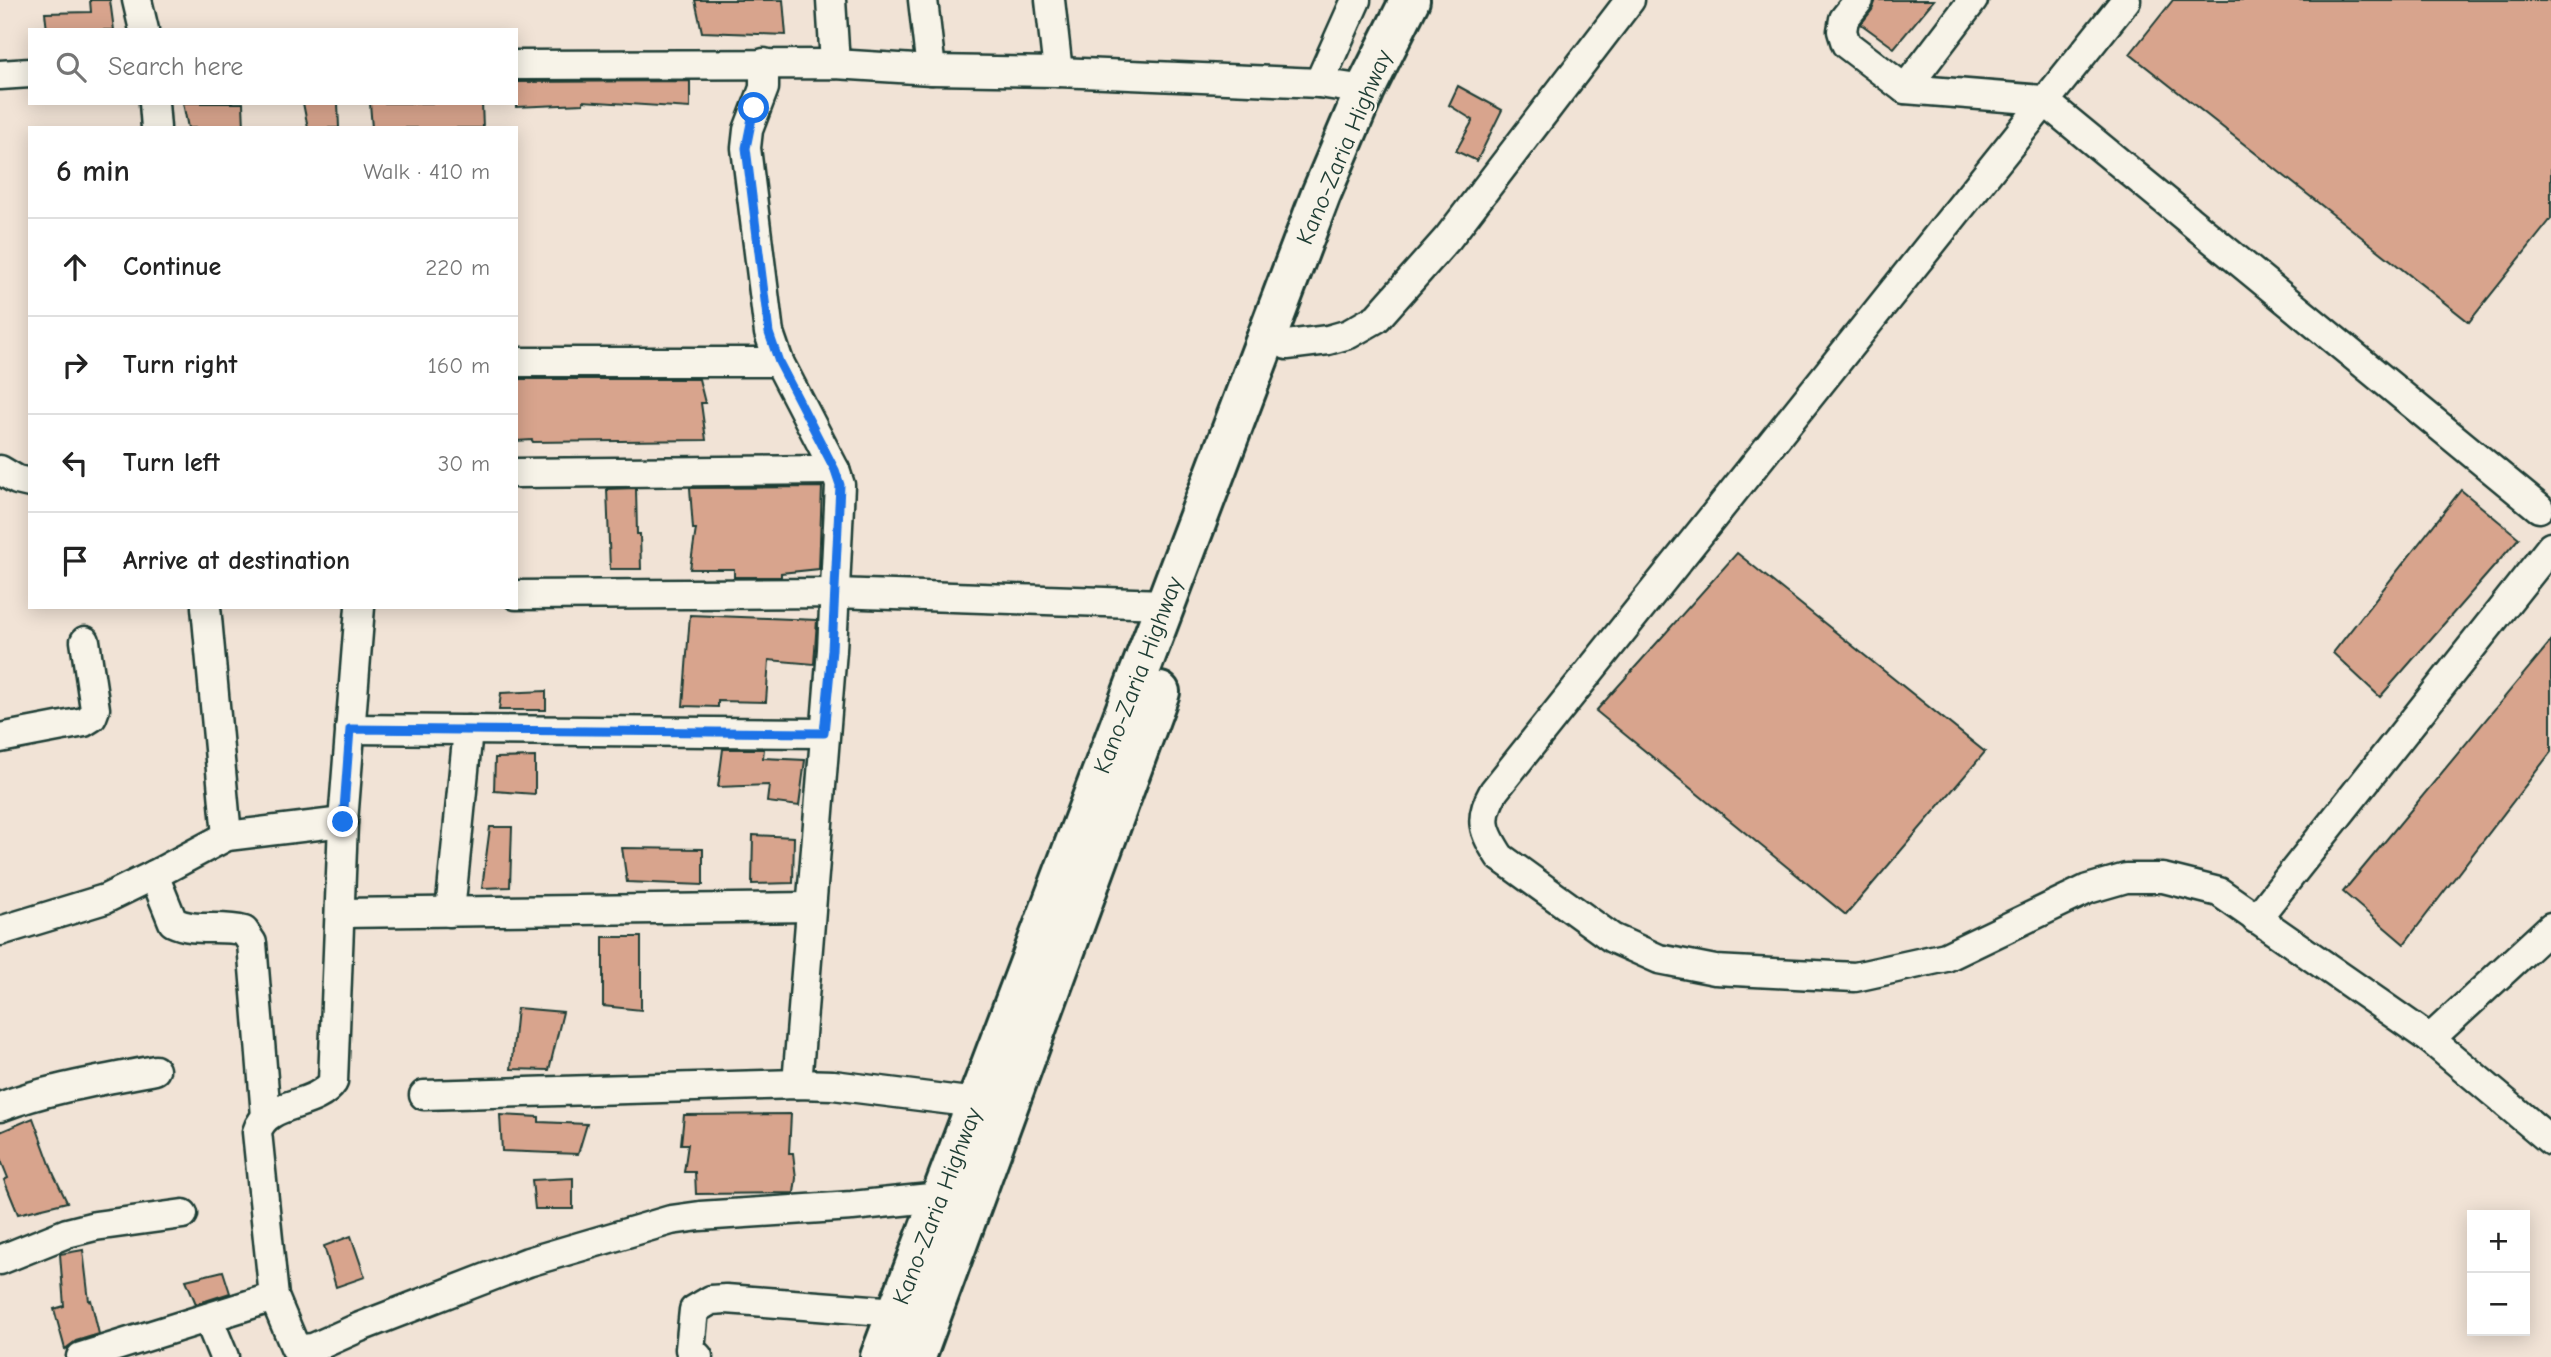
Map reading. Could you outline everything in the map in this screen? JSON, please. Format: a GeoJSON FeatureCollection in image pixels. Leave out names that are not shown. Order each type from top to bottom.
{"type":"FeatureCollection","features":[{"type":"Feature","properties":{"kind":"highway","name":"Kano-Zaria Highway"},"geometry":{"type":"LineString","coordinates":[[880,1357],[1321,194],[1365,90],[1410,0]]}},
{"type":"Feature","properties":{"kind":"highway","name":"Kano-Zaria Highway"},"geometry":{"type":"LineString","coordinates":[[916,1357],[1342,195],[1437,0]]}},
{"type":"Feature","properties":{"kind":"street"},"geometry":{"type":"LineString","coordinates":[[137,0],[144,28]]}},
{"type":"Feature","properties":{"kind":"street"},"geometry":{"type":"LineString","coordinates":[[831,0],[835,64]]}},
{"type":"Feature","properties":{"kind":"street"},"geometry":{"type":"LineString","coordinates":[[923,0],[930,70]]}},
{"type":"Feature","properties":{"kind":"street"},"geometry":{"type":"LineString","coordinates":[[1050,0],[1058,72]]}},
{"type":"Feature","properties":{"kind":"street"},"geometry":{"type":"LineString","coordinates":[[1319,83],[1356,0]]}},
{"type":"Feature","properties":{"kind":"street"},"geometry":{"type":"LineString","coordinates":[[1287,345],[1328,340],[1349,334],[1377,318],[1448,238],[1630,0]]}},
{"type":"Feature","properties":{"kind":"street"},"geometry":{"type":"LineString","coordinates":[[1859,0],[1844,19],[1842,31],[1846,44],[1905,89],[2043,100],[2539,508]]}},
{"type":"Feature","properties":{"kind":"street"},"geometry":{"type":"LineString","coordinates":[[1905,89],[1973,0]]}},
{"type":"Feature","properties":{"kind":"street"},"geometry":{"type":"LineString","coordinates":[[2126,0],[2043,100],[1953,218],[1791,416],[1676,566],[1494,791],[1483,813],[1483,822],[1490,842],[1500,857],[1612,938],[1659,959],[1715,970],[1855,976],[1946,957],[2088,889],[2126,878],[2163,878],[2219,892],[2430,1039],[2551,1141]]}},
{"type":"Feature","properties":{"kind":"street"},"geometry":{"type":"LineString","coordinates":[[764,63],[764,88],[754,108],[746,148],[769,333],[779,362],[835,470],[840,485],[832,650],[797,1084]]}},
{"type":"Feature","properties":{"kind":"street"},"geometry":{"type":"LineString","coordinates":[[518,65],[835,64],[930,70],[1058,72],[1319,83],[1365,90]]}},
{"type":"Feature","properties":{"kind":"street"},"geometry":{"type":"LineString","coordinates":[[0,75],[28,73]]}},
{"type":"Feature","properties":{"kind":"street"},"geometry":{"type":"LineString","coordinates":[[154,105],[156,126]]}},
{"type":"Feature","properties":{"kind":"street"},"geometry":{"type":"LineString","coordinates":[[518,362],[779,362]]}},
{"type":"Feature","properties":{"kind":"street"},"geometry":{"type":"LineString","coordinates":[[0,470],[17,481],[28,483]]}},
{"type":"Feature","properties":{"kind":"street"},"geometry":{"type":"LineString","coordinates":[[518,473],[835,470]]}},
{"type":"Feature","properties":{"kind":"street"},"geometry":{"type":"LineString","coordinates":[[2256,919],[2551,547]]}},
{"type":"Feature","properties":{"kind":"street"},"geometry":{"type":"LineString","coordinates":[[518,595],[835,593],[1164,604]]}},
{"type":"Feature","properties":{"kind":"street"},"geometry":{"type":"LineString","coordinates":[[206,609],[228,836]]}},
{"type":"Feature","properties":{"kind":"street"},"geometry":{"type":"LineString","coordinates":[[360,609],[343,822],[333,1082],[329,1089],[310,1100],[266,1115],[257,1132],[274,1297],[295,1347],[313,1348],[528,1262],[671,1220],[940,1197]]}},
{"type":"Feature","properties":{"kind":"street"},"geometry":{"type":"LineString","coordinates":[[0,738],[84,722],[92,717],[95,709],[85,641]]}},
{"type":"Feature","properties":{"kind":"street"},"geometry":{"type":"LineString","coordinates":[[350,729],[824,733]]}},
{"type":"Feature","properties":{"kind":"street"},"geometry":{"type":"LineString","coordinates":[[450,912],[468,730]]}},
{"type":"Feature","properties":{"kind":"street"},"geometry":{"type":"LineString","coordinates":[[0,931],[105,899],[228,836],[343,822]]}},
{"type":"Feature","properties":{"kind":"street"},"geometry":{"type":"LineString","coordinates":[[154,876],[173,922],[196,928],[229,926],[244,931],[252,943],[266,1115]]}},
{"type":"Feature","properties":{"kind":"street"},"geometry":{"type":"LineString","coordinates":[[340,913],[810,907]]}},
{"type":"Feature","properties":{"kind":"street"},"geometry":{"type":"LineString","coordinates":[[2430,1039],[2551,927]]}},
{"type":"Feature","properties":{"kind":"street"},"geometry":{"type":"LineString","coordinates":[[0,1107],[27,1097],[80,1084],[155,1070]]}},
{"type":"Feature","properties":{"kind":"street"},"geometry":{"type":"LineString","coordinates":[[424,1095],[797,1084],[833,1085],[976,1103]]}},
{"type":"Feature","properties":{"kind":"street"},"geometry":{"type":"LineString","coordinates":[[0,1260],[67,1233],[95,1226],[183,1214]]}},
{"type":"Feature","properties":{"kind":"street"},"geometry":{"type":"LineString","coordinates":[[93,1356],[274,1297]]}},
{"type":"Feature","properties":{"kind":"street"},"geometry":{"type":"LineString","coordinates":[[698,1357],[690,1349],[694,1310],[711,1300],[897,1311]]}},
{"type":"Feature","properties":{"kind":"street"},"geometry":{"type":"LineString","coordinates":[[208,1318],[224,1357]]}},
{"type":"Feature","properties":{"kind":"building"},"geometry":{"type":"Polygon","coordinates":[[[90,0],[110,0],[114,28],[47,28],[45,13],[91,12],[90,0]]]}},
{"type":"Feature","properties":{"kind":"building"},"geometry":{"type":"Polygon","coordinates":[[[695,0],[783,0],[786,35],[702,32],[695,0]]]}},
{"type":"Feature","properties":{"kind":"building"},"geometry":{"type":"Polygon","coordinates":[[[1876,0],[1934,0],[1894,48],[1861,24],[1876,0]]]}},
{"type":"Feature","properties":{"kind":"building"},"geometry":{"type":"Polygon","coordinates":[[[2173,0],[2551,0],[2551,219],[2469,322],[2130,54],[2173,0]]]}},
{"type":"Feature","properties":{"kind":"building"},"geometry":{"type":"Polygon","coordinates":[[[690,81],[690,108],[583,101],[583,104],[516,107],[518,82],[690,81]]]}},
{"type":"Feature","properties":{"kind":"building"},"geometry":{"type":"Polygon","coordinates":[[[1458,86],[1502,110],[1477,161],[1456,151],[1473,120],[1449,105],[1458,86]]]}},
{"type":"Feature","properties":{"kind":"building"},"geometry":{"type":"Polygon","coordinates":[[[183,105],[243,105],[244,126],[188,126],[183,105]]]}},
{"type":"Feature","properties":{"kind":"building"},"geometry":{"type":"Polygon","coordinates":[[[303,105],[338,105],[339,126],[308,126],[303,105]]]}},
{"type":"Feature","properties":{"kind":"building"},"geometry":{"type":"Polygon","coordinates":[[[370,105],[482,105],[483,126],[372,126],[370,105]]]}},
{"type":"Feature","properties":{"kind":"building"},"geometry":{"type":"Polygon","coordinates":[[[518,379],[699,379],[705,403],[701,403],[706,440],[518,441],[518,379]]]}},
{"type":"Feature","properties":{"kind":"building"},"geometry":{"type":"Polygon","coordinates":[[[822,487],[819,569],[781,573],[781,577],[734,577],[734,569],[690,569],[696,529],[693,529],[690,488],[822,487]]]}},
{"type":"Feature","properties":{"kind":"building"},"geometry":{"type":"Polygon","coordinates":[[[636,488],[641,569],[610,569],[607,489],[636,488]]]}},
{"type":"Feature","properties":{"kind":"building"},"geometry":{"type":"Polygon","coordinates":[[[2461,490],[2519,538],[2380,697],[2333,653],[2461,490]]]}},
{"type":"Feature","properties":{"kind":"building"},"geometry":{"type":"Polygon","coordinates":[[[1737,553],[1985,752],[1846,915],[1596,711],[1737,553]]]}},
{"type":"Feature","properties":{"kind":"building"},"geometry":{"type":"Polygon","coordinates":[[[690,615],[817,620],[814,664],[769,660],[766,702],[718,701],[718,707],[683,706],[690,615]]]}},
{"type":"Feature","properties":{"kind":"building"},"geometry":{"type":"Polygon","coordinates":[[[2551,641],[2551,752],[2404,944],[2343,892],[2551,641]]]}},
{"type":"Feature","properties":{"kind":"building"},"geometry":{"type":"Polygon","coordinates":[[[546,691],[546,710],[499,710],[501,693],[546,691]]]}},
{"type":"Feature","properties":{"kind":"building"},"geometry":{"type":"Polygon","coordinates":[[[723,749],[764,749],[763,758],[805,760],[799,806],[767,802],[769,785],[718,787],[723,749]]]}},
{"type":"Feature","properties":{"kind":"building"},"geometry":{"type":"Polygon","coordinates":[[[535,757],[535,794],[494,791],[495,758],[535,757]]]}},
{"type":"Feature","properties":{"kind":"building"},"geometry":{"type":"Polygon","coordinates":[[[490,827],[512,827],[510,887],[482,888],[490,827]]]}},
{"type":"Feature","properties":{"kind":"building"},"geometry":{"type":"Polygon","coordinates":[[[753,835],[794,837],[793,883],[752,884],[753,835]]]}},
{"type":"Feature","properties":{"kind":"building"},"geometry":{"type":"Polygon","coordinates":[[[622,848],[703,849],[703,885],[627,882],[622,848]]]}},
{"type":"Feature","properties":{"kind":"building"},"geometry":{"type":"Polygon","coordinates":[[[603,937],[641,937],[641,1010],[603,1006],[603,937]]]}},
{"type":"Feature","properties":{"kind":"building"},"geometry":{"type":"Polygon","coordinates":[[[517,1008],[563,1012],[549,1070],[511,1069],[517,1008]]]}},
{"type":"Feature","properties":{"kind":"building"},"geometry":{"type":"Polygon","coordinates":[[[791,1114],[789,1153],[793,1153],[796,1178],[794,1193],[696,1194],[695,1172],[684,1172],[688,1144],[681,1144],[684,1115],[791,1114]]]}},
{"type":"Feature","properties":{"kind":"building"},"geometry":{"type":"Polygon","coordinates":[[[500,1115],[539,1117],[539,1122],[587,1124],[578,1154],[502,1151],[500,1115]]]}},
{"type":"Feature","properties":{"kind":"building"},"geometry":{"type":"Polygon","coordinates":[[[33,1118],[67,1202],[18,1214],[4,1180],[8,1178],[0,1158],[0,1132],[33,1118]]]}},
{"type":"Feature","properties":{"kind":"building"},"geometry":{"type":"Polygon","coordinates":[[[573,1178],[573,1209],[535,1209],[532,1180],[573,1178]]]}},
{"type":"Feature","properties":{"kind":"building"},"geometry":{"type":"Polygon","coordinates":[[[351,1236],[365,1277],[336,1287],[324,1246],[351,1236]]]}},
{"type":"Feature","properties":{"kind":"building"},"geometry":{"type":"Polygon","coordinates":[[[83,1250],[89,1301],[91,1300],[99,1334],[76,1341],[65,1349],[54,1309],[64,1306],[60,1254],[83,1250]]]}},
{"type":"Feature","properties":{"kind":"building"},"geometry":{"type":"Polygon","coordinates":[[[223,1271],[230,1293],[196,1304],[186,1280],[223,1271]]]}},
{"type":"Feature","properties":{"kind":"route"},"geometry":{"type":"LineString","coordinates":[[343,822],[350,729],[824,733],[832,650],[840,485],[835,470],[779,362],[769,333],[746,148],[754,108]]}}]}
